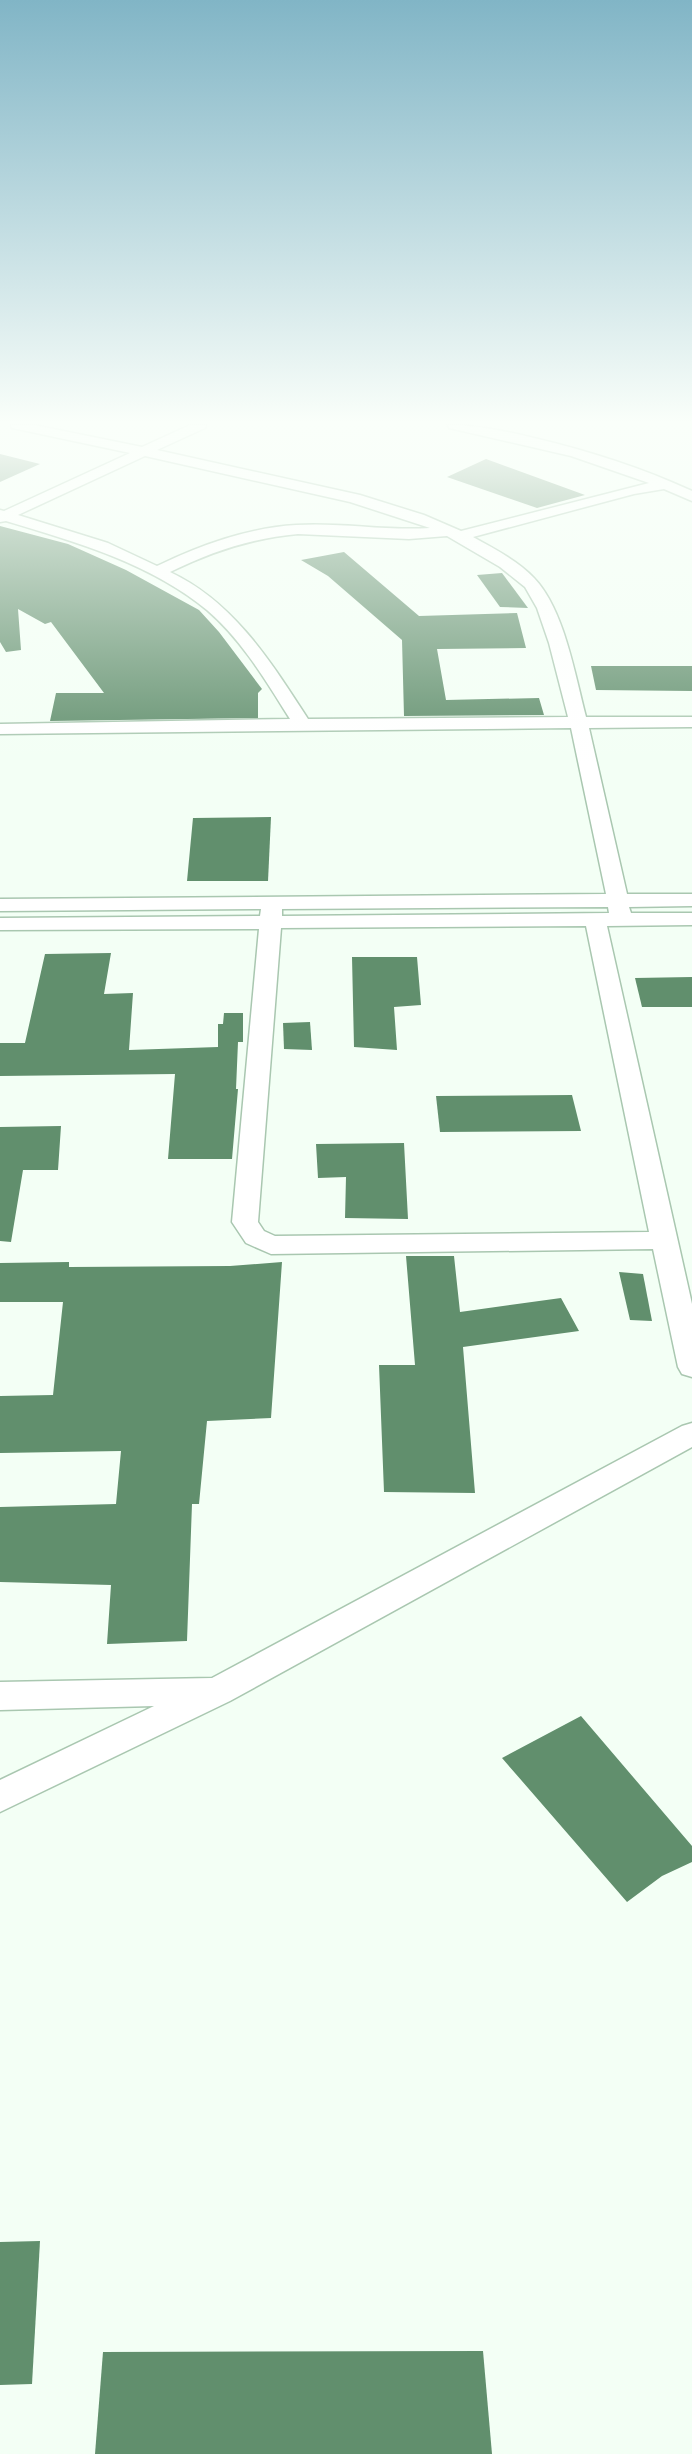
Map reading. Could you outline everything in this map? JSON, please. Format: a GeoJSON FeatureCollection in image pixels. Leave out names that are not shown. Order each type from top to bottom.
{"type":"FeatureCollection","features":[{"type":"Feature","properties":{"kind":"street"},"geometry":{"type":"LineString","coordinates":[[81,540],[103,546],[157,572],[213,607],[253,650],[303,724]]}},
{"type":"Feature","properties":{"kind":"street"},"geometry":{"type":"LineString","coordinates":[[157,572],[206,548],[241,540]]}},
{"type":"Feature","properties":{"kind":"street"},"geometry":{"type":"LineString","coordinates":[[466,540],[495,556],[532,585],[548,614],[579,722],[619,910]]}},
{"type":"Feature","properties":{"kind":"street"},"geometry":{"type":"LineString","coordinates":[[0,729],[303,724],[692,722]]}},
{"type":"Feature","properties":{"kind":"street"},"geometry":{"type":"LineString","coordinates":[[0,905],[595,920],[619,910],[692,900]]}},
{"type":"Feature","properties":{"kind":"street"},"geometry":{"type":"LineString","coordinates":[[0,924],[272,912],[619,910],[692,919]]}},
{"type":"Feature","properties":{"kind":"street"},"geometry":{"type":"LineString","coordinates":[[272,912],[244,1222],[255,1237],[271,1245],[664,1240]]}},
{"type":"Feature","properties":{"kind":"street"},"geometry":{"type":"LineString","coordinates":[[595,920],[692,1367]]}},
{"type":"Feature","properties":{"kind":"street"},"geometry":{"type":"LineString","coordinates":[[0,1797],[218,1691],[692,1434]]}},
{"type":"Feature","properties":{"kind":"street"},"geometry":{"type":"LineString","coordinates":[[0,1696],[218,1691]]}},
{"type":"Feature","properties":{"kind":"building"},"geometry":{"type":"Polygon","coordinates":[[[0,540],[51,540],[68,544],[126,570],[199,610],[219,632],[262,689],[258,693],[258,718],[50,721],[56,693],[104,693],[51,622],[45,624],[18,609],[21,650],[6,652],[0,642],[0,540]]]}},
{"type":"Feature","properties":{"kind":"building"},"geometry":{"type":"Polygon","coordinates":[[[344,552],[419,616],[517,613],[526,648],[437,649],[446,700],[539,698],[544,715],[404,716],[402,640],[328,576],[301,560],[344,552]]]}},
{"type":"Feature","properties":{"kind":"building"},"geometry":{"type":"Polygon","coordinates":[[[502,573],[528,608],[500,607],[477,575],[502,573]]]}},
{"type":"Feature","properties":{"kind":"building"},"geometry":{"type":"Polygon","coordinates":[[[591,666],[692,666],[692,691],[596,690],[591,666]]]}},
{"type":"Feature","properties":{"kind":"building"},"geometry":{"type":"Polygon","coordinates":[[[271,817],[268,881],[187,881],[193,818],[271,817]]]}},
{"type":"Feature","properties":{"kind":"building"},"geometry":{"type":"Polygon","coordinates":[[[111,953],[104,994],[133,993],[129,1050],[218,1047],[218,1024],[223,1024],[224,1013],[243,1013],[243,1042],[238,1042],[236,1089],[238,1089],[232,1159],[168,1159],[175,1074],[0,1076],[0,1043],[25,1043],[45,954],[111,953]]]}},
{"type":"Feature","properties":{"kind":"building"},"geometry":{"type":"Polygon","coordinates":[[[352,957],[417,957],[421,1005],[394,1007],[397,1050],[354,1047],[352,957]]]}},
{"type":"Feature","properties":{"kind":"building"},"geometry":{"type":"Polygon","coordinates":[[[692,977],[692,1007],[642,1007],[635,978],[692,977]]]}},
{"type":"Feature","properties":{"kind":"building"},"geometry":{"type":"Polygon","coordinates":[[[310,1022],[312,1050],[284,1049],[283,1023],[310,1022]]]}},
{"type":"Feature","properties":{"kind":"building"},"geometry":{"type":"Polygon","coordinates":[[[572,1095],[581,1131],[440,1132],[436,1096],[572,1095]]]}},
{"type":"Feature","properties":{"kind":"building"},"geometry":{"type":"Polygon","coordinates":[[[61,1126],[58,1170],[23,1170],[11,1242],[0,1241],[0,1127],[61,1126]]]}},
{"type":"Feature","properties":{"kind":"building"},"geometry":{"type":"Polygon","coordinates":[[[404,1143],[408,1219],[345,1218],[346,1177],[318,1178],[316,1144],[404,1143]]]}},
{"type":"Feature","properties":{"kind":"building"},"geometry":{"type":"Polygon","coordinates":[[[406,1256],[454,1256],[460,1312],[561,1298],[579,1331],[463,1347],[475,1493],[384,1492],[379,1365],[415,1365],[406,1256]]]}},
{"type":"Feature","properties":{"kind":"building"},"geometry":{"type":"Polygon","coordinates":[[[69,1262],[69,1267],[230,1266],[282,1262],[271,1418],[207,1421],[199,1504],[192,1504],[187,1641],[107,1644],[111,1585],[0,1582],[0,1507],[116,1504],[121,1451],[0,1453],[0,1396],[53,1395],[63,1302],[0,1302],[0,1263],[69,1262]]]}},
{"type":"Feature","properties":{"kind":"building"},"geometry":{"type":"Polygon","coordinates":[[[619,1272],[643,1274],[652,1321],[630,1320],[619,1272]]]}},
{"type":"Feature","properties":{"kind":"building"},"geometry":{"type":"Polygon","coordinates":[[[581,1716],[692,1846],[692,1862],[662,1876],[627,1902],[502,1758],[581,1716]]]}},
{"type":"Feature","properties":{"kind":"building"},"geometry":{"type":"Polygon","coordinates":[[[40,2241],[32,2384],[0,2385],[0,2242],[40,2241]]]}},
{"type":"Feature","properties":{"kind":"building"},"geometry":{"type":"Polygon","coordinates":[[[483,2351],[492,2454],[95,2454],[103,2352],[483,2351]]]}}]}
